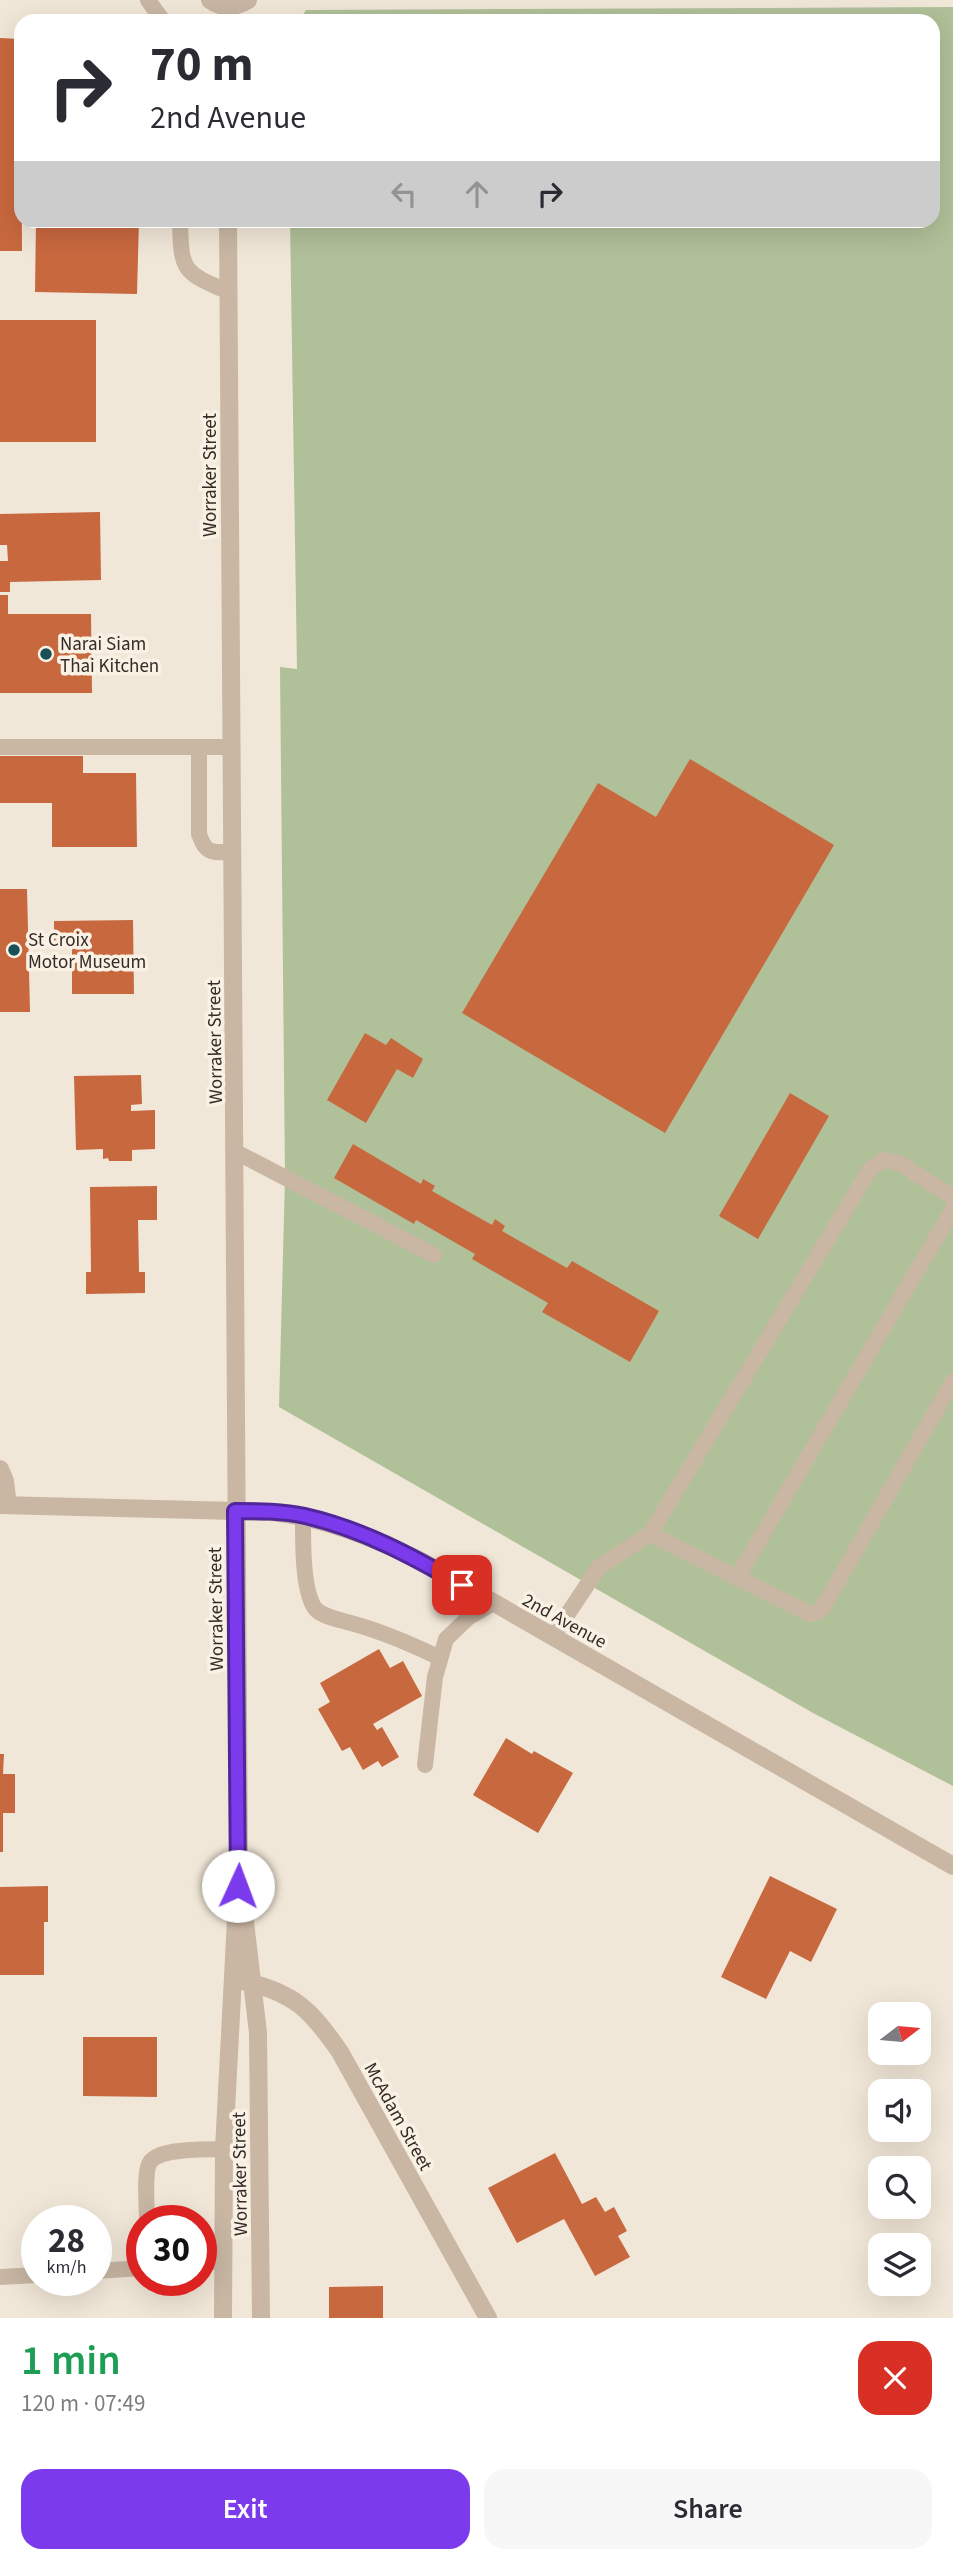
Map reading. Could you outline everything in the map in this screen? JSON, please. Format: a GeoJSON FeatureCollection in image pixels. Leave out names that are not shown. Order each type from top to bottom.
{"type":"FeatureCollection","features":[{"type":"Feature","properties":{"kind":"street"},"geometry":{"type":"LineString","coordinates":[[209,0],[227,14],[248,0]]}},
{"type":"Feature","properties":{"kind":"street","name":"Worraker Street"},"geometry":{"type":"LineString","coordinates":[[223,2318],[224,2149],[243,1981],[235,1511],[236,1152],[228,228]]}},
{"type":"Feature","properties":{"kind":"street"},"geometry":{"type":"LineString","coordinates":[[0,1469],[5,1481],[4,1505]]}},
{"type":"Feature","properties":{"kind":"street","name":"2nd Avenue"},"geometry":{"type":"LineString","coordinates":[[4,1505],[303,1515],[384,1542],[554,1636],[953,1866]]}},
{"type":"Feature","properties":{"kind":"street","name":"Worraker Street"},"geometry":{"type":"LineString","coordinates":[[243,1981],[258,2033],[261,2318]]}},
{"type":"Feature","properties":{"kind":"street","name":"McAdam Street"},"geometry":{"type":"LineString","coordinates":[[243,1981],[275,1990],[295,2000],[313,2015],[323,2028],[340,2052],[488,2318]]}},
{"type":"Feature","properties":{"kind":"lane"},"geometry":{"type":"LineString","coordinates":[[180,228],[181,254],[187,269],[194,277],[229,292]]}},
{"type":"Feature","properties":{"kind":"lane"},"geometry":{"type":"LineString","coordinates":[[0,747],[232,747]]}},
{"type":"Feature","properties":{"kind":"lane"},"geometry":{"type":"LineString","coordinates":[[199,747],[199,834],[203,846],[211,852],[232,852]]}},
{"type":"Feature","properties":{"kind":"lane"},"geometry":{"type":"LineString","coordinates":[[236,1152],[434,1255]]}},
{"type":"Feature","properties":{"kind":"lane"},"geometry":{"type":"LineString","coordinates":[[554,1636],[599,1567],[650,1534],[870,1169],[884,1160],[899,1163],[953,1197]]}},
{"type":"Feature","properties":{"kind":"lane"},"geometry":{"type":"LineString","coordinates":[[737,1578],[953,1209]]}},
{"type":"Feature","properties":{"kind":"lane"},"geometry":{"type":"LineString","coordinates":[[650,1534],[810,1614],[822,1609],[953,1381]]}},
{"type":"Feature","properties":{"kind":"lane"},"geometry":{"type":"LineString","coordinates":[[303,1515],[302,1550],[308,1589],[315,1608],[326,1616],[397,1638],[440,1658]]}},
{"type":"Feature","properties":{"kind":"lane"},"geometry":{"type":"LineString","coordinates":[[425,1765],[435,1677],[446,1639],[469,1617],[493,1603]]}},
{"type":"Feature","properties":{"kind":"lane"},"geometry":{"type":"LineString","coordinates":[[147,2205],[148,2166],[153,2158],[164,2152],[224,2149]]}},
{"type":"Feature","properties":{"kind":"lane"},"geometry":{"type":"LineString","coordinates":[[217,2262],[223,2261]]}},
{"type":"Feature","properties":{"kind":"lane"},"geometry":{"type":"LineString","coordinates":[[0,2277],[21,2276]]}},
{"type":"Feature","properties":{"kind":"green space"},"geometry":{"type":"Polygon","coordinates":[[[953,7],[953,1786],[813,1713],[279,1407],[285,1178],[280,667],[297,669],[290,228],[940,228],[940,14],[303,14],[306,10],[953,7]]]}},
{"type":"Feature","properties":{"kind":"building"},"geometry":{"type":"Polygon","coordinates":[[[0,38],[14,39],[14,228],[22,228],[22,251],[0,251],[0,38]]]}},
{"type":"Feature","properties":{"kind":"building"},"geometry":{"type":"Polygon","coordinates":[[[36,228],[139,228],[137,294],[35,292],[36,228]]]}},
{"type":"Feature","properties":{"kind":"building"},"geometry":{"type":"Polygon","coordinates":[[[0,320],[96,320],[96,442],[0,442],[0,320]]]}},
{"type":"Feature","properties":{"kind":"building"},"geometry":{"type":"Polygon","coordinates":[[[100,512],[101,580],[10,582],[10,592],[0,592],[0,561],[8,561],[7,545],[0,545],[0,514],[100,512]]]}},
{"type":"Feature","properties":{"kind":"building","name":"Narai Siam Thai Kitchen"},"geometry":{"type":"Polygon","coordinates":[[[0,595],[8,595],[8,614],[91,614],[92,693],[0,693],[0,595]]]}},
{"type":"Feature","properties":{"kind":"building"},"geometry":{"type":"Polygon","coordinates":[[[0,756],[83,756],[83,773],[136,773],[137,847],[52,847],[52,803],[0,803],[0,756]]]}},
{"type":"Feature","properties":{"kind":"building"},"geometry":{"type":"Polygon","coordinates":[[[690,759],[834,845],[665,1133],[462,1013],[598,783],[656,817],[690,759]]]}},
{"type":"Feature","properties":{"kind":"building","name":"St Croix Motor Museum"},"geometry":{"type":"Polygon","coordinates":[[[0,889],[27,889],[30,1012],[0,1012],[0,889]]]}},
{"type":"Feature","properties":{"kind":"building"},"geometry":{"type":"Polygon","coordinates":[[[133,920],[134,994],[72,994],[72,946],[54,947],[54,921],[133,920]]]}},
{"type":"Feature","properties":{"kind":"building"},"geometry":{"type":"Polygon","coordinates":[[[365,1033],[386,1045],[391,1038],[423,1059],[413,1078],[397,1069],[366,1123],[327,1100],[365,1033]]]}},
{"type":"Feature","properties":{"kind":"building"},"geometry":{"type":"Polygon","coordinates":[[[141,1075],[142,1104],[131,1105],[131,1111],[155,1110],[155,1149],[132,1150],[132,1161],[103,1159],[103,1149],[76,1150],[74,1076],[141,1075]]]}},
{"type":"Feature","properties":{"kind":"building"},"geometry":{"type":"Polygon","coordinates":[[[790,1093],[829,1116],[758,1239],[719,1216],[790,1093]]]}},
{"type":"Feature","properties":{"kind":"building"},"geometry":{"type":"Polygon","coordinates":[[[353,1144],[421,1184],[423,1179],[435,1186],[432,1191],[492,1225],[495,1219],[505,1226],[502,1231],[567,1268],[572,1261],[659,1311],[630,1362],[542,1312],[548,1303],[472,1259],[475,1254],[416,1220],[414,1224],[334,1178],[353,1144]]]}},
{"type":"Feature","properties":{"kind":"building"},"geometry":{"type":"Polygon","coordinates":[[[157,1186],[157,1220],[138,1220],[139,1272],[145,1272],[145,1293],[86,1294],[86,1272],[91,1272],[90,1187],[157,1186]]]}},
{"type":"Feature","properties":{"kind":"building"},"geometry":{"type":"Polygon","coordinates":[[[379,1649],[390,1668],[403,1661],[422,1696],[373,1724],[377,1730],[382,1727],[399,1757],[382,1767],[378,1761],[363,1770],[350,1747],[342,1751],[318,1709],[330,1702],[320,1683],[379,1649]]]}},
{"type":"Feature","properties":{"kind":"building"},"geometry":{"type":"Polygon","coordinates":[[[506,1738],[532,1754],[534,1751],[573,1773],[538,1833],[473,1795],[506,1738]]]}},
{"type":"Feature","properties":{"kind":"building"},"geometry":{"type":"Polygon","coordinates":[[[0,1754],[4,1754],[3,1774],[15,1774],[15,1813],[3,1813],[3,1852],[0,1852],[0,1754]]]}},
{"type":"Feature","properties":{"kind":"building"},"geometry":{"type":"Polygon","coordinates":[[[770,1876],[837,1909],[811,1962],[790,1951],[766,1999],[721,1977],[770,1876]]]}},
{"type":"Feature","properties":{"kind":"building"},"geometry":{"type":"Polygon","coordinates":[[[48,1886],[48,1922],[44,1922],[44,1975],[0,1975],[0,1887],[48,1886]]]}},
{"type":"Feature","properties":{"kind":"building"},"geometry":{"type":"Polygon","coordinates":[[[83,2037],[157,2037],[157,2097],[83,2096],[83,2037]]]}},
{"type":"Feature","properties":{"kind":"building"},"geometry":{"type":"Polygon","coordinates":[[[555,2153],[582,2204],[596,2197],[605,2212],[614,2207],[627,2231],[618,2236],[630,2257],[595,2276],[564,2219],[517,2243],[488,2188],[555,2153]]]}},
{"type":"Feature","properties":{"kind":"building"},"geometry":{"type":"Polygon","coordinates":[[[383,2286],[383,2318],[329,2318],[329,2287],[383,2286]]]}},
{"type":"Feature","properties":{"kind":"place","name":"Narai Siam Thai Kitchen"},"geometry":{"type":"Point","coordinates":[46,654]}},
{"type":"Feature","properties":{"kind":"place","name":"St Croix Motor Museum"},"geometry":{"type":"Point","coordinates":[14,950]}},
{"type":"Feature","properties":{"kind":"route"},"geometry":{"type":"LineString","coordinates":[[238,1886],[235,1511],[303,1515],[337,1525],[384,1542],[462,1585]]}}]}
